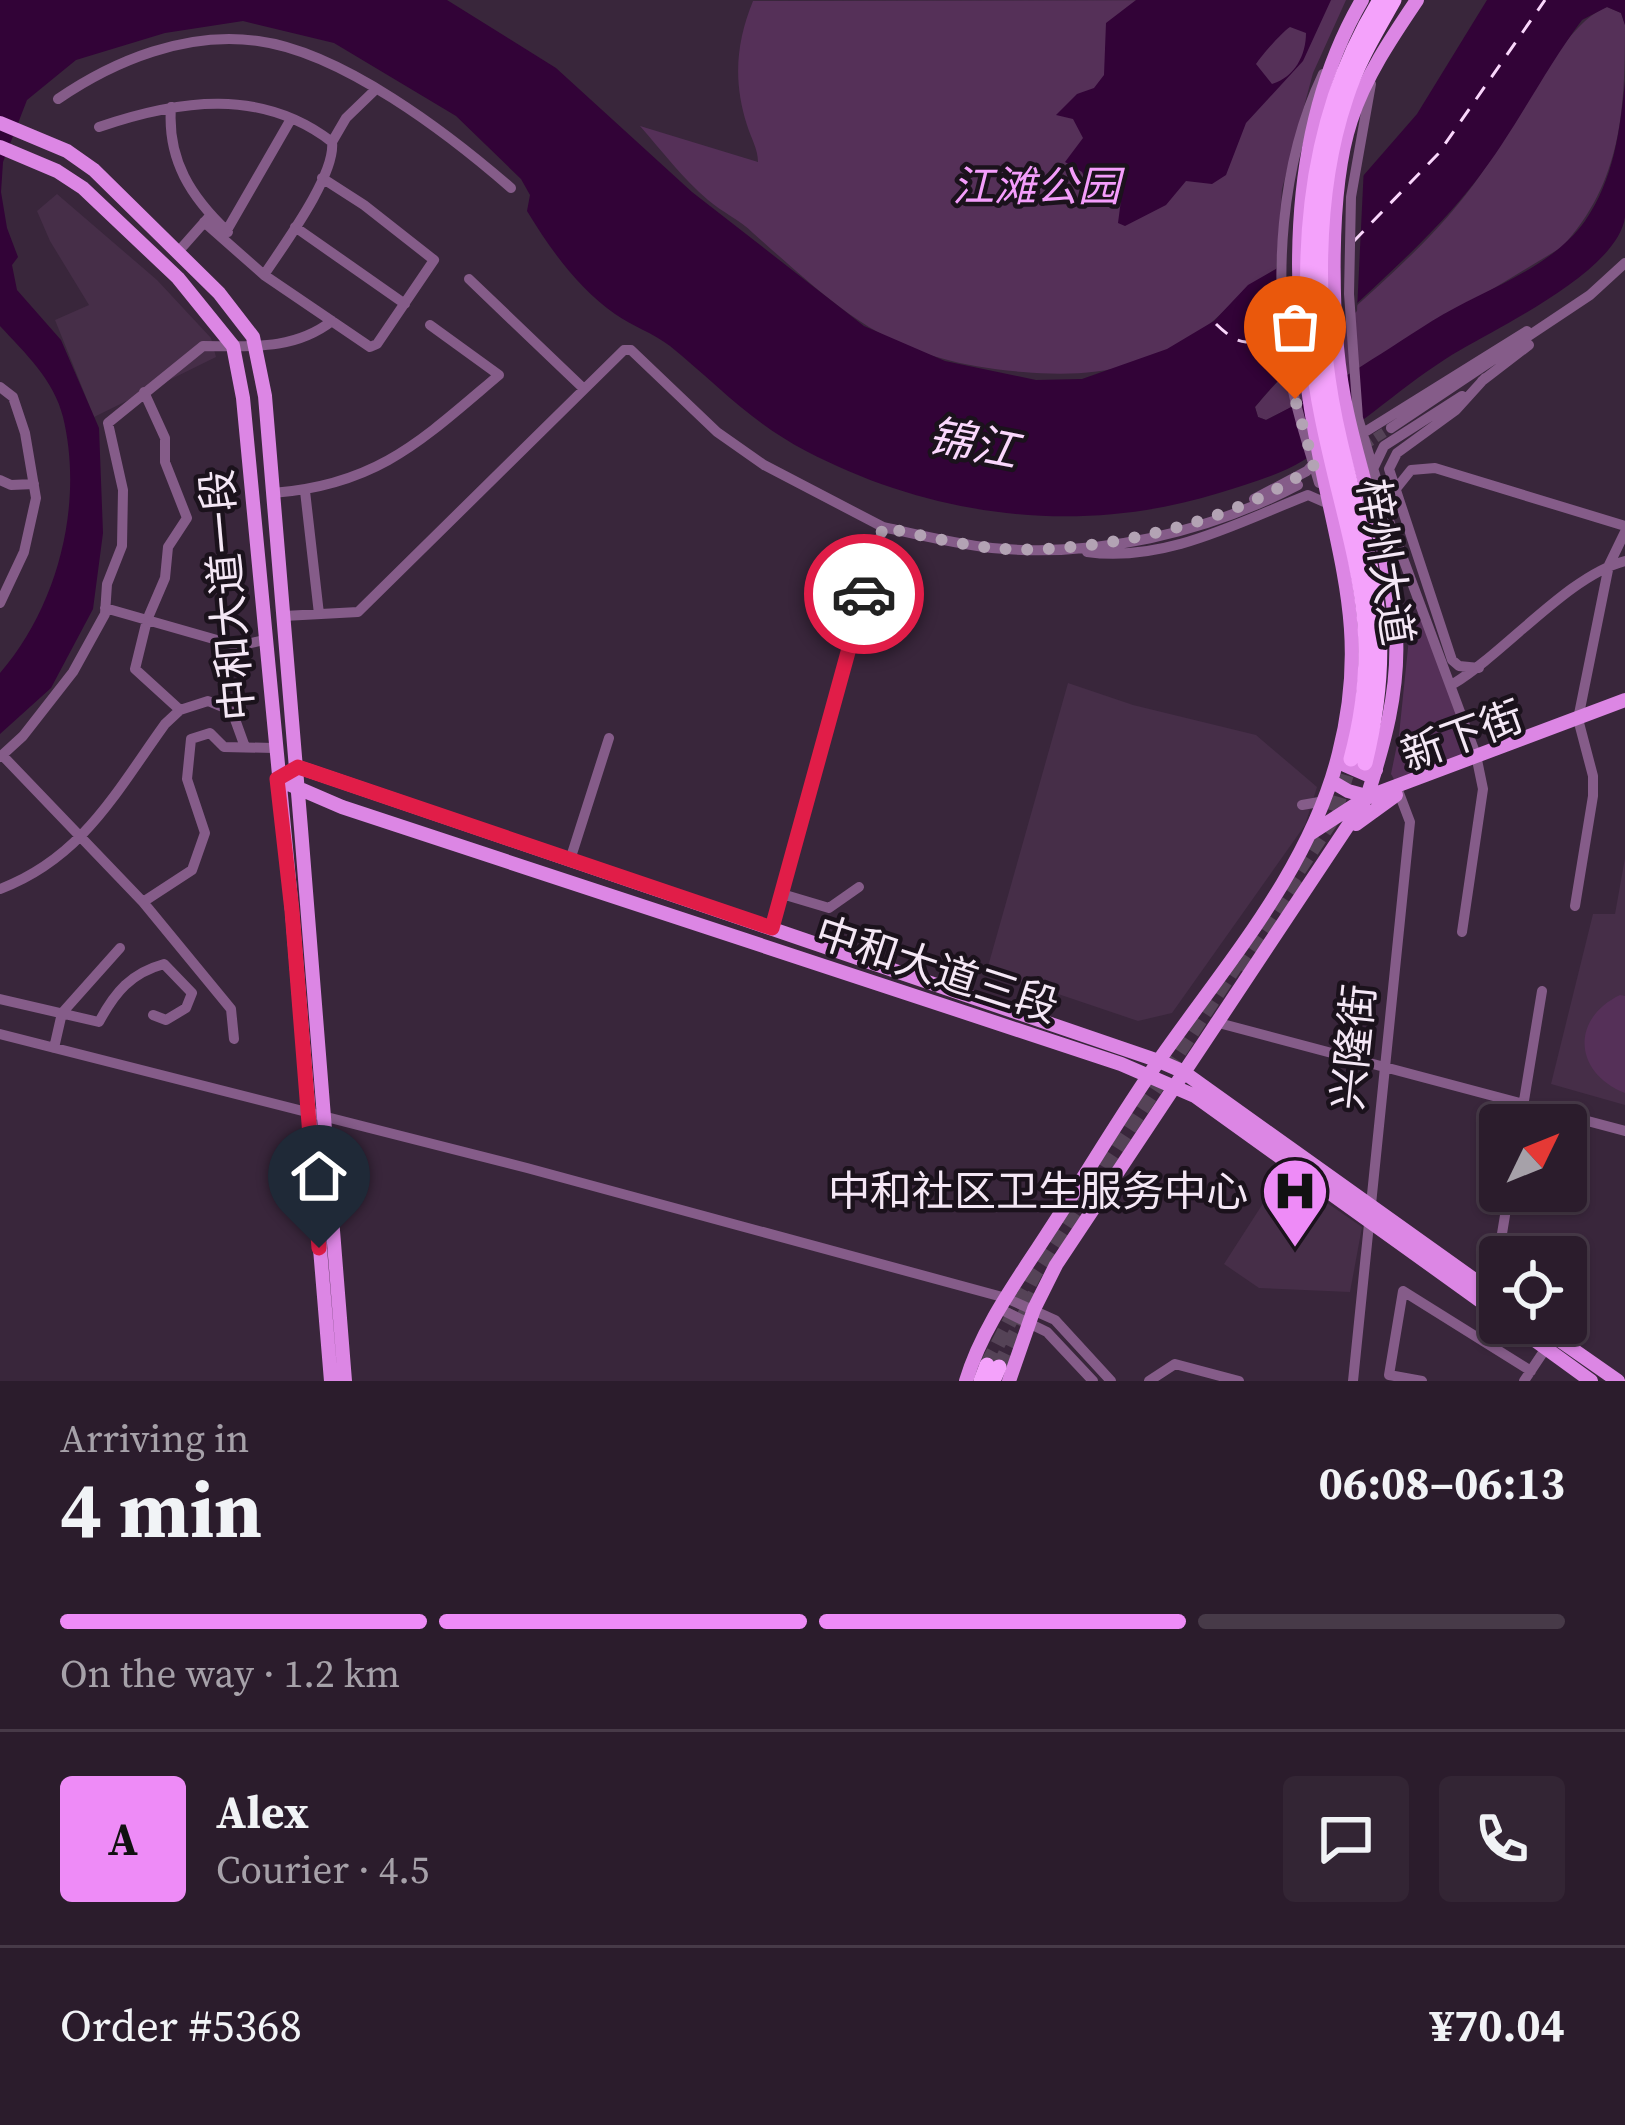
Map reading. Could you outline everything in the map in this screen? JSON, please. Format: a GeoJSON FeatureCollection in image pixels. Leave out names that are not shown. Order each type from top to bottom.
{"type":"FeatureCollection","features":[{"type":"Feature","properties":{"kind":"highway"},"geometry":{"type":"LineString","coordinates":[[1327,153],[1342,72],[1380,0]]}},
{"type":"Feature","properties":{"kind":"highway"},"geometry":{"type":"LineString","coordinates":[[1327,153],[1359,63],[1394,0]]}},
{"type":"Feature","properties":{"kind":"highway","name":"梓州大道"},"geometry":{"type":"LineString","coordinates":[[1327,153],[1322,248],[1325,347],[1336,443],[1370,555],[1381,627],[1377,711],[1357,762]]}},
{"type":"Feature","properties":{"kind":"main road"},"geometry":{"type":"LineString","coordinates":[[966,1381],[973,1358],[1003,1304],[1154,1068],[1256,925],[1310,834],[1331,781],[1357,762],[1394,691],[1396,638],[1390,583],[1369,493],[1336,443],[1302,354],[1299,289],[1327,153],[1336,51],[1362,0]]}},
{"type":"Feature","properties":{"kind":"main road"},"geometry":{"type":"LineString","coordinates":[[1346,96],[1417,0]]}},
{"type":"Feature","properties":{"kind":"main road"},"geometry":{"type":"LineString","coordinates":[[1327,153],[1349,126],[1393,35]]}},
{"type":"Feature","properties":{"kind":"main road"},"geometry":{"type":"LineString","coordinates":[[0,123],[67,151],[118,192],[236,311],[256,348]]}},
{"type":"Feature","properties":{"kind":"main road","name":"中和大道一段"},"geometry":{"type":"LineString","coordinates":[[0,147],[57,171],[103,205],[205,307],[233,346],[243,398],[277,779],[345,1381]]}},
{"type":"Feature","properties":{"kind":"main road","name":"中和大道一段"},"geometry":{"type":"LineString","coordinates":[[256,348],[298,767],[331,1381]]}},
{"type":"Feature","properties":{"kind":"main road"},"geometry":{"type":"LineString","coordinates":[[1336,443],[1328,507],[1351,608],[1357,762],[1367,797]]}},
{"type":"Feature","properties":{"kind":"main road","name":"新下街"},"geometry":{"type":"LineString","coordinates":[[1310,834],[1367,797],[1625,704]]}},
{"type":"Feature","properties":{"kind":"main road","name":"新下街"},"geometry":{"type":"LineString","coordinates":[[1335,844],[1393,796],[1477,759]]}},
{"type":"Feature","properties":{"kind":"main road"},"geometry":{"type":"LineString","coordinates":[[277,779],[298,767],[772,928],[1178,1078],[1479,1289]]}},
{"type":"Feature","properties":{"kind":"main road","name":"中和大道三段"},"geometry":{"type":"LineString","coordinates":[[277,779],[299,791],[1154,1068]]}},
{"type":"Feature","properties":{"kind":"main road"},"geometry":{"type":"LineString","coordinates":[[1331,781],[1367,797],[1393,796]]}},
{"type":"Feature","properties":{"kind":"main road"},"geometry":{"type":"LineString","coordinates":[[994,1375],[1032,1316],[1056,1265],[1367,797]]}},
{"type":"Feature","properties":{"kind":"main road"},"geometry":{"type":"LineString","coordinates":[[1540,1344],[1592,1381]]}},
{"type":"Feature","properties":{"kind":"main road"},"geometry":{"type":"LineString","coordinates":[[1565,1344],[1618,1381]]}},
{"type":"Feature","properties":{"kind":"street"},"geometry":{"type":"LineString","coordinates":[[58,98],[132,57],[210,41],[256,40],[291,49],[419,114],[511,188]]}},
{"type":"Feature","properties":{"kind":"street"},"geometry":{"type":"LineString","coordinates":[[264,275],[322,178],[332,142],[346,118],[375,89]]}},
{"type":"Feature","properties":{"kind":"street"},"geometry":{"type":"LineString","coordinates":[[99,128],[171,107],[245,103],[291,118],[332,142]]}},
{"type":"Feature","properties":{"kind":"street"},"geometry":{"type":"LineString","coordinates":[[171,107],[173,156],[207,219],[264,275],[370,347],[434,260],[322,178]]}},
{"type":"Feature","properties":{"kind":"street"},"geometry":{"type":"LineString","coordinates":[[225,236],[291,118]]}},
{"type":"Feature","properties":{"kind":"street"},"geometry":{"type":"LineString","coordinates":[[284,616],[358,612],[620,353],[632,350],[717,432],[764,465],[883,527],[991,548],[1066,549],[1204,525],[1301,485],[1336,443],[1349,294],[1327,153]]}},
{"type":"Feature","properties":{"kind":"street"},"geometry":{"type":"LineString","coordinates":[[177,253],[207,219]]}},
{"type":"Feature","properties":{"kind":"street"},"geometry":{"type":"LineString","coordinates":[[295,227],[405,304]]}},
{"type":"Feature","properties":{"kind":"street"},"geometry":{"type":"LineString","coordinates":[[1369,493],[1373,467],[1390,429],[1590,295],[1625,263]]}},
{"type":"Feature","properties":{"kind":"street"},"geometry":{"type":"LineString","coordinates":[[469,279],[584,389]]}},
{"type":"Feature","properties":{"kind":"street"},"geometry":{"type":"LineString","coordinates":[[234,1039],[231,1010],[143,902],[1,756],[73,672],[105,608],[107,584],[122,546],[123,490],[109,423],[202,346],[256,348],[302,340],[332,321]]}},
{"type":"Feature","properties":{"kind":"street"},"geometry":{"type":"LineString","coordinates":[[1336,443],[1390,429],[1485,378],[1527,347],[1547,325]]}},
{"type":"Feature","properties":{"kind":"street"},"geometry":{"type":"LineString","coordinates":[[273,493],[358,477],[408,452],[499,375],[430,326]]}},
{"type":"Feature","properties":{"kind":"street"},"geometry":{"type":"LineString","coordinates":[[1479,668],[1459,666],[1452,660],[1389,469],[1397,453],[1456,410],[1485,378]]}},
{"type":"Feature","properties":{"kind":"street"},"geometry":{"type":"LineString","coordinates":[[0,387],[13,397],[19,415],[36,498],[24,552],[0,603]]}},
{"type":"Feature","properties":{"kind":"street"},"geometry":{"type":"LineString","coordinates":[[144,392],[165,438],[165,462],[187,518],[167,547],[165,578],[147,620],[135,669],[180,710]]}},
{"type":"Feature","properties":{"kind":"street"},"geometry":{"type":"LineString","coordinates":[[1336,443],[1373,467],[1477,759],[1483,789],[1462,932]]}},
{"type":"Feature","properties":{"kind":"street"},"geometry":{"type":"LineString","coordinates":[[1394,490],[1411,470],[1435,468],[1625,529],[1609,565],[1579,723],[1593,776],[1593,796],[1575,906]]}},
{"type":"Feature","properties":{"kind":"street"},"geometry":{"type":"LineString","coordinates":[[0,480],[11,485],[34,484]]}},
{"type":"Feature","properties":{"kind":"street"},"geometry":{"type":"LineString","coordinates":[[1301,485],[1328,507]]}},
{"type":"Feature","properties":{"kind":"street"},"geometry":{"type":"LineString","coordinates":[[305,490],[319,614]]}},
{"type":"Feature","properties":{"kind":"street"},"geometry":{"type":"LineString","coordinates":[[772,928],[883,527]]}},
{"type":"Feature","properties":{"kind":"street"},"geometry":{"type":"LineString","coordinates":[[1453,684],[1561,599],[1609,565],[1625,561]]}},
{"type":"Feature","properties":{"kind":"street"},"geometry":{"type":"LineString","coordinates":[[105,608],[238,646],[264,640]]}},
{"type":"Feature","properties":{"kind":"street"},"geometry":{"type":"LineString","coordinates":[[0,889],[56,862],[83,838],[180,710],[208,700],[232,711],[244,747]]}},
{"type":"Feature","properties":{"kind":"street"},"geometry":{"type":"LineString","coordinates":[[143,902],[192,870],[205,833],[187,779],[191,739],[210,733],[224,747],[274,748]]}},
{"type":"Feature","properties":{"kind":"street"},"geometry":{"type":"LineString","coordinates":[[570,860],[609,738]]}},
{"type":"Feature","properties":{"kind":"street","name":"兴隆街"},"geometry":{"type":"LineString","coordinates":[[1352,1381],[1410,822],[1393,796]]}},
{"type":"Feature","properties":{"kind":"street"},"geometry":{"type":"LineString","coordinates":[[1302,805],[1325,801]]}},
{"type":"Feature","properties":{"kind":"street"},"geometry":{"type":"LineString","coordinates":[[782,894],[829,908],[859,887]]}},
{"type":"Feature","properties":{"kind":"street"},"geometry":{"type":"LineString","coordinates":[[54,1048],[62,1013],[120,948]]}},
{"type":"Feature","properties":{"kind":"street"},"geometry":{"type":"LineString","coordinates":[[0,999],[99,1022],[113,995],[141,970],[164,964],[192,993],[186,1008],[166,1020],[154,1015]]}},
{"type":"Feature","properties":{"kind":"street"},"geometry":{"type":"LineString","coordinates":[[1523,1103],[1542,991]]}},
{"type":"Feature","properties":{"kind":"street"},"geometry":{"type":"LineString","coordinates":[[1215,1022],[1625,1131]]}},
{"type":"Feature","properties":{"kind":"street"},"geometry":{"type":"LineString","coordinates":[[0,1034],[526,1168],[1055,1320],[1111,1381]]}},
{"type":"Feature","properties":{"kind":"street"},"geometry":{"type":"LineString","coordinates":[[1422,1381],[1389,1375],[1403,1292],[1527,1376],[1546,1348]]}},
{"type":"Feature","properties":{"kind":"street"},"geometry":{"type":"LineString","coordinates":[[1032,1316],[1093,1381]]}},
{"type":"Feature","properties":{"kind":"street"},"geometry":{"type":"LineString","coordinates":[[1149,1381],[1175,1364],[1239,1381]]}},
{"type":"Feature","properties":{"kind":"shaded area"},"geometry":{"type":"Polygon","coordinates":[[[57,194],[157,280],[211,338],[216,357],[94,417],[55,320],[89,305],[37,211],[57,194]]]}},
{"type":"Feature","properties":{"kind":"shaded area"},"geometry":{"type":"Polygon","coordinates":[[[1068,683],[1133,705],[1256,735],[1317,787],[1305,825],[1172,1013],[1138,1021],[987,970],[1068,683]]]}},
{"type":"Feature","properties":{"kind":"shaded area"},"geometry":{"type":"Polygon","coordinates":[[[1625,858],[1625,1105],[1551,1084],[1593,914],[1615,914],[1625,858]]]}},
{"type":"Feature","properties":{"kind":"shaded area","name":"中和社区卫生服务中心"},"geometry":{"type":"Polygon","coordinates":[[[1273,1188],[1305,1210],[1317,1196],[1362,1227],[1350,1292],[1259,1288],[1224,1264],[1273,1188]]]}},
{"type":"Feature","properties":{"kind":"green space","name":"江滩公园"},"geometry":{"type":"Polygon","coordinates":[[[1346,0],[1313,73],[1282,189],[1276,269],[1185,341],[1119,368],[1050,374],[977,366],[938,357],[873,330],[708,200],[640,126],[758,162],[738,78],[740,47],[753,1],[1346,0]]]}},
{"type":"Feature","properties":{"kind":"green space"},"geometry":{"type":"Polygon","coordinates":[[[1607,7],[1621,13],[1625,25],[1624,86],[1616,143],[1597,197],[1562,247],[1326,390],[1266,420],[1258,417],[1255,407],[1282,377],[1457,206],[1555,56],[1590,17],[1607,7]]]}},
{"type":"Feature","properties":{"kind":"green space"},"geometry":{"type":"Polygon","coordinates":[[[1422,616],[1473,752],[1395,781],[1391,774],[1411,619],[1422,616]]]}},
{"type":"Feature","properties":{"kind":"green space"},"geometry":{"type":"Polygon","coordinates":[[[1620,995],[1625,996],[1625,1093],[1596,1073],[1585,1045],[1593,1018],[1620,995]]]}},
{"type":"Feature","properties":{"kind":"water","name":"锦江"},"geometry":{"type":"Polygon","coordinates":[[[0,0],[447,0],[556,68],[692,192],[864,326],[945,361],[1036,380],[1082,379],[1167,349],[1214,321],[1248,285],[1276,269],[1417,114],[1487,0],[1625,0],[1625,25],[1621,13],[1607,7],[1582,20],[1489,163],[1450,212],[1255,407],[1258,417],[1266,420],[1514,278],[1570,238],[1595,205],[1609,171],[1625,81],[1625,217],[1617,238],[1576,280],[1444,360],[1340,437],[1284,471],[1167,506],[1114,514],[1009,513],[905,492],[806,451],[767,427],[670,346],[615,314],[577,280],[527,211],[530,195],[521,179],[456,116],[334,43],[243,21],[165,33],[76,60],[27,100],[3,162],[1,192],[18,257],[12,265],[17,290],[61,340],[99,428],[103,533],[93,609],[51,688],[0,734],[0,673],[37,617],[51,585],[68,519],[70,484],[69,450],[59,404],[38,368],[0,326],[0,0]]]}},
{"type":"Feature","properties":{"kind":"water"},"geometry":{"type":"Polygon","coordinates":[[[1136,0],[1331,0],[1303,61],[1246,123],[1226,175],[1212,184],[1186,181],[1166,205],[1125,226],[1118,223],[1121,200],[1114,191],[1087,183],[1082,172],[1065,162],[1083,138],[1073,119],[1056,115],[1104,75],[1106,23],[1136,0]],[[1290,27],[1256,64],[1272,84],[1298,64],[1306,33],[1290,27]]]}},
{"type":"Feature","properties":{"kind":"pier"},"geometry":{"type":"Polygon","coordinates":[[[1364,166],[1357,311],[1288,380],[1281,255],[1364,166]]]}},
{"type":"Feature","properties":{"kind":"ferry route"},"geometry":{"type":"LineString","coordinates":[[1353,242],[1438,154],[1545,0]]}},
{"type":"Feature","properties":{"kind":"ferry route"},"geometry":{"type":"LineString","coordinates":[[1216,324],[1235,339],[1249,342],[1280,318]]}},
{"type":"Feature","properties":{"kind":"tunnel"},"geometry":{"type":"LineString","coordinates":[[1363,446],[1391,428]]}},
{"type":"Feature","properties":{"kind":"tunnel"},"geometry":{"type":"LineString","coordinates":[[1286,889],[1333,818],[1351,759]]}},
{"type":"Feature","properties":{"kind":"tunnel"},"geometry":{"type":"LineString","coordinates":[[1242,971],[1302,882]]}},
{"type":"Feature","properties":{"kind":"tunnel"},"geometry":{"type":"LineString","coordinates":[[987,1365],[1035,1273],[1243,954]]}},
{"type":"Feature","properties":{"kind":"tunnel"},"geometry":{"type":"LineString","coordinates":[[999,1367],[1035,1294]]}},
{"type":"Feature","properties":{"kind":"way so far"},"geometry":{"type":"LineString","coordinates":[[864,594],[883,527],[991,548],[1066,549],[1175,527],[1253,499],[1314,465],[1295,399]]}},
{"type":"Feature","properties":{"kind":"place","name":"中和社区卫生服务中心"},"geometry":{"type":"Point","coordinates":[1295,1250]}},
{"type":"Feature","properties":{"kind":"route"},"geometry":{"type":"LineString","coordinates":[[319,1248],[277,779],[298,767],[772,928],[864,594]]}}]}
